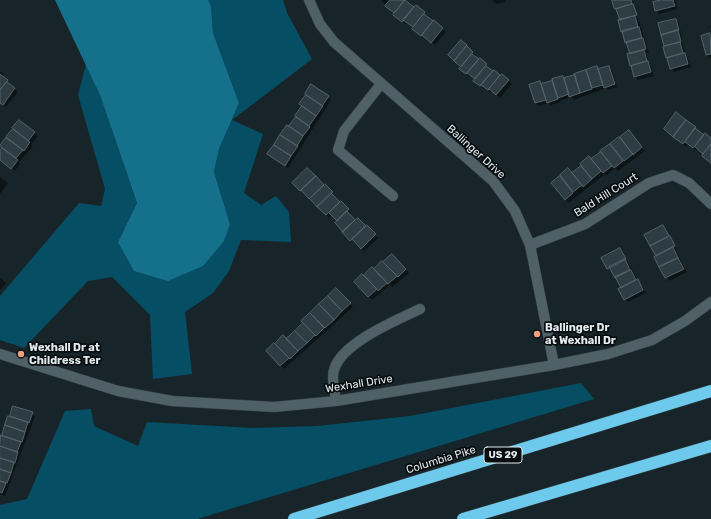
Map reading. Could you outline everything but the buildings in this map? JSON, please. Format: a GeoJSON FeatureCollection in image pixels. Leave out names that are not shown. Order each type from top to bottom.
{"type":"FeatureCollection","features":[{"type":"Feature","properties":{"kind":"highway","name":"Columbia Pike"},"geometry":{"type":"LineString","coordinates":[[294,519],[711,391]]}},
{"type":"Feature","properties":{"kind":"highway"},"geometry":{"type":"LineString","coordinates":[[463,519],[711,446]]}},
{"type":"Feature","properties":{"kind":"street","name":"Ballinger Drive"},"geometry":{"type":"LineString","coordinates":[[309,0],[320,24],[334,42],[493,181],[515,211],[530,245],[554,365]]}},
{"type":"Feature","properties":{"kind":"street"},"geometry":{"type":"LineString","coordinates":[[381,84],[344,131],[338,150],[393,196]]}},
{"type":"Feature","properties":{"kind":"street","name":"Bald Hill Court"},"geometry":{"type":"LineString","coordinates":[[530,245],[585,224],[649,182],[673,175],[689,183],[711,204]]}},
{"type":"Feature","properties":{"kind":"street","name":"Wexhall Drive"},"geometry":{"type":"LineString","coordinates":[[0,354],[118,391],[172,400],[274,407],[336,401],[554,365],[608,354],[652,340],[686,321],[711,302]]}},
{"type":"Feature","properties":{"kind":"street"},"geometry":{"type":"LineString","coordinates":[[336,401],[333,371],[339,358],[372,332],[420,309]]}},
{"type":"Feature","properties":{"kind":"shaded area"},"geometry":{"type":"Polygon","coordinates":[[[55,0],[208,0],[211,6],[213,33],[239,103],[219,149],[214,172],[230,224],[224,241],[203,266],[168,281],[134,271],[118,242],[137,203],[100,95],[55,0]]]}},
{"type":"Feature","properties":{"kind":"shaded area"},"geometry":{"type":"Polygon","coordinates":[[[208,0],[283,0],[287,13],[312,59],[232,120],[263,134],[244,193],[261,205],[276,196],[289,212],[291,242],[241,240],[229,271],[213,293],[185,312],[192,374],[153,379],[150,315],[112,277],[88,281],[24,348],[0,340],[0,296],[79,203],[101,206],[105,189],[78,95],[86,64],[100,95],[137,203],[118,242],[230,224],[214,172],[219,149],[239,103],[213,33],[211,6],[208,0]]]}},
{"type":"Feature","properties":{"kind":"shaded area"},"geometry":{"type":"Polygon","coordinates":[[[581,383],[594,399],[197,519],[0,519],[0,505],[27,499],[65,411],[91,409],[94,426],[138,446],[147,422],[252,428],[317,426],[410,416],[581,383]]]}},
{"type":"Feature","properties":{"kind":"place","name":"Ballinger Dr at Wexhall Dr"},"geometry":{"type":"Point","coordinates":[537,334]}},
{"type":"Feature","properties":{"kind":"place","name":"Wexhall Dr at Childress Ter"},"geometry":{"type":"Point","coordinates":[21,354]}}]}
